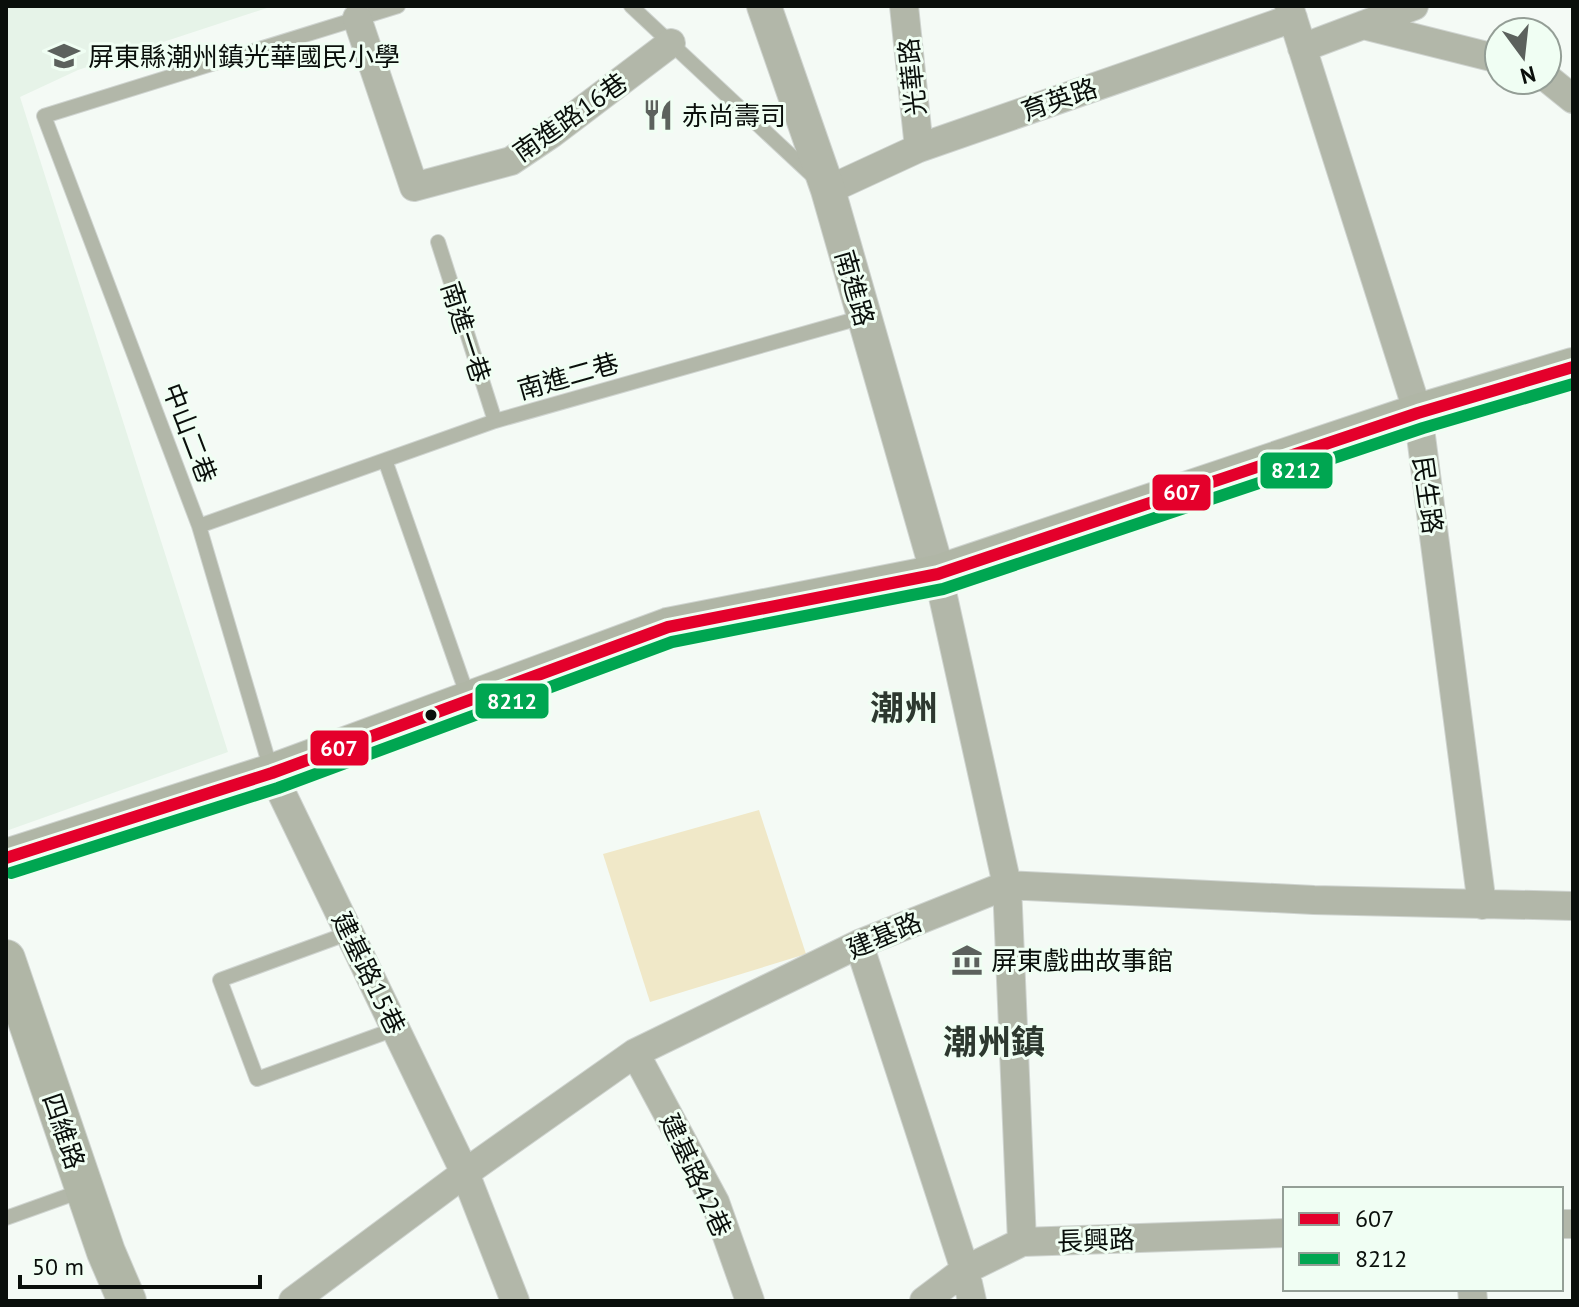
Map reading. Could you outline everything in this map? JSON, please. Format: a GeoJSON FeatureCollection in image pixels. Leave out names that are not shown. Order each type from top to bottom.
{"type":"FeatureCollection","features":[{"type":"Feature","properties":{"kind":"main road"},"geometry":{"type":"LineString","coordinates":[[6,858],[272,773],[668,627],[938,574],[1418,413],[1573,367]]}},
{"type":"Feature","properties":{"kind":"main road","name":"四維路"},"geometry":{"type":"LineString","coordinates":[[6,959],[84,1190],[127,1301]]}},
{"type":"Feature","properties":{"kind":"street","name":"南進路"},"geometry":{"type":"LineString","coordinates":[[764,6],[828,190],[938,574]]}},
{"type":"Feature","properties":{"kind":"street","name":"光華路"},"geometry":{"type":"LineString","coordinates":[[904,6],[919,148]]}},
{"type":"Feature","properties":{"kind":"street"},"geometry":{"type":"LineString","coordinates":[[1302,48],[1414,6]]}},
{"type":"Feature","properties":{"kind":"street","name":"育英路"},"geometry":{"type":"LineString","coordinates":[[828,190],[919,148],[1291,12]]}},
{"type":"Feature","properties":{"kind":"street","name":"民生路"},"geometry":{"type":"LineString","coordinates":[[1291,12],[1418,413],[1482,905]]}},
{"type":"Feature","properties":{"kind":"street","name":"南進路16巷"},"geometry":{"type":"LineString","coordinates":[[357,18],[414,187],[511,161],[671,43]]}},
{"type":"Feature","properties":{"kind":"street"},"geometry":{"type":"LineString","coordinates":[[1363,25],[1483,55]]}},
{"type":"Feature","properties":{"kind":"street"},"geometry":{"type":"LineString","coordinates":[[938,574],[1007,885],[1022,1242]]}},
{"type":"Feature","properties":{"kind":"street","name":"建基路15巷"},"geometry":{"type":"LineString","coordinates":[[272,773],[465,1173],[515,1301]]}},
{"type":"Feature","properties":{"kind":"street","name":"建基路"},"geometry":{"type":"LineString","coordinates":[[293,1301],[465,1173],[635,1053],[859,944],[1007,885],[1314,900],[1573,906]]}},
{"type":"Feature","properties":{"kind":"street"},"geometry":{"type":"LineString","coordinates":[[859,944],[965,1270],[972,1301]]}},
{"type":"Feature","properties":{"kind":"street","name":"建基路42巷"},"geometry":{"type":"LineString","coordinates":[[635,1053],[715,1202],[750,1301]]}},
{"type":"Feature","properties":{"kind":"street","name":"長興路"},"geometry":{"type":"LineString","coordinates":[[924,1301],[965,1270],[1022,1242],[1283,1233]]}},
{"type":"Feature","properties":{"kind":"lane"},"geometry":{"type":"LineString","coordinates":[[357,18],[398,6]]}},
{"type":"Feature","properties":{"kind":"lane"},"geometry":{"type":"LineString","coordinates":[[631,6],[828,190]]}},
{"type":"Feature","properties":{"kind":"lane","name":"中山二巷"},"geometry":{"type":"LineString","coordinates":[[272,773],[199,526],[44,116],[357,18]]}},
{"type":"Feature","properties":{"kind":"lane","name":"南進一巷"},"geometry":{"type":"LineString","coordinates":[[438,242],[495,421]]}},
{"type":"Feature","properties":{"kind":"lane","name":"南進二巷"},"geometry":{"type":"LineString","coordinates":[[199,526],[495,421],[863,317]]}},
{"type":"Feature","properties":{"kind":"lane"},"geometry":{"type":"LineString","coordinates":[[385,460],[469,700]]}},
{"type":"Feature","properties":{"kind":"lane"},"geometry":{"type":"LineString","coordinates":[[349,933],[220,980],[257,1079],[395,1029]]}},
{"type":"Feature","properties":{"kind":"lane"},"geometry":{"type":"LineString","coordinates":[[6,1218],[84,1190]]}},
{"type":"Feature","properties":{"kind":"shaded area"},"geometry":{"type":"Polygon","coordinates":[[[6,6],[273,6],[78,70],[20,97],[228,752],[6,831],[6,6]]]}},
{"type":"Feature","properties":{"kind":"shaded area"},"geometry":{"type":"Polygon","coordinates":[[[759,810],[806,954],[650,1002],[603,854],[759,810]]]}},
{"type":"Feature","properties":{"kind":"transit line","name":"607"},"geometry":{"type":"LineString","coordinates":[[6,858],[272,773],[668,627],[938,574],[1418,413],[1573,367]]}},
{"type":"Feature","properties":{"kind":"transit line","name":"8212"},"geometry":{"type":"LineString","coordinates":[[11,873],[278,788],[672,642],[943,589],[1423,428],[1573,384]]}},
{"type":"Feature","properties":{"kind":"place","name":"屏東縣潮州鎮光華國民小學"},"geometry":{"type":"Point","coordinates":[64,56]}},
{"type":"Feature","properties":{"kind":"place","name":"赤尚壽司"},"geometry":{"type":"Point","coordinates":[658,115]}},
{"type":"Feature","properties":{"kind":"place","name":"屏東戲曲故事館"},"geometry":{"type":"Point","coordinates":[967,960]}},
{"type":"Feature","properties":{"kind":"district","name":"潮州"},"geometry":{"type":"Point","coordinates":[904,707]}},
{"type":"Feature","properties":{"kind":"district","name":"潮州鎮"},"geometry":{"type":"Point","coordinates":[994,1041]}}]}
